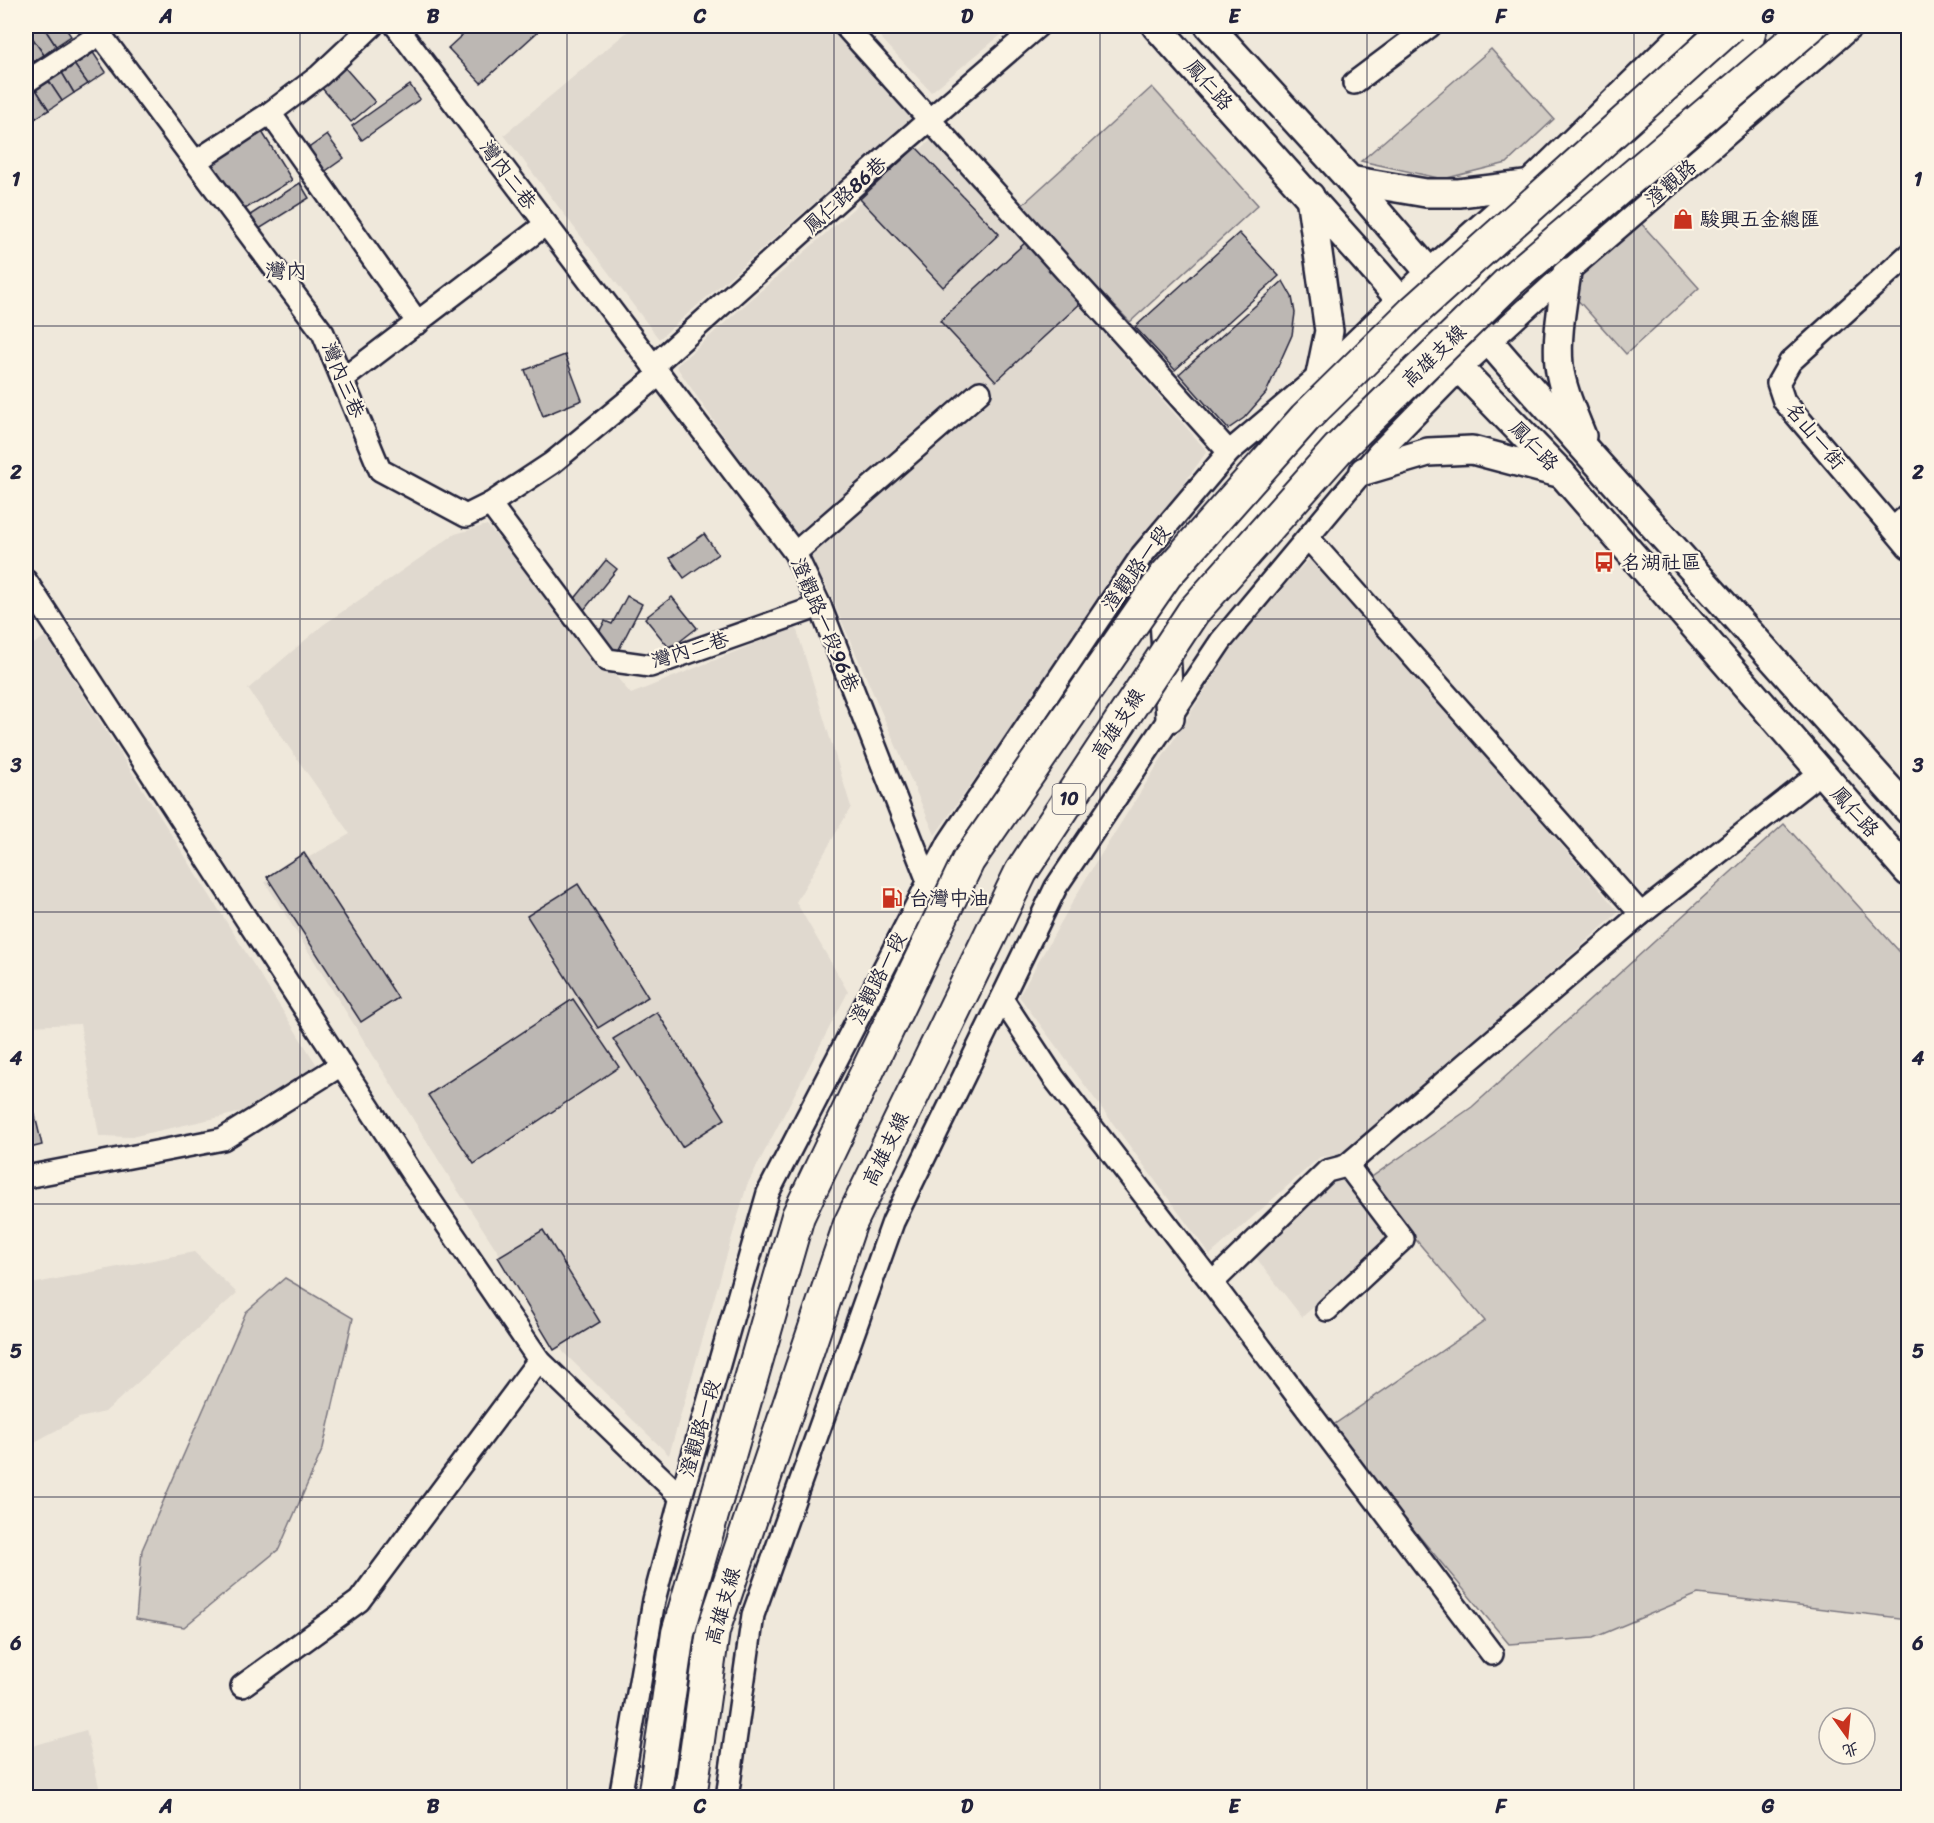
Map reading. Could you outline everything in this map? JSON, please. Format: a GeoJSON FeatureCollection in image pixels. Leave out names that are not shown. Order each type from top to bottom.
{"type":"FeatureCollection","features":[{"type":"Feature","properties":{"kind":"highway","name":"高雄支線"},"geometry":{"type":"LineString","coordinates":[[654,1797],[678,1633],[798,1215],[968,861],[1166,575],[1305,418],[1412,313],[1731,26]]}},
{"type":"Feature","properties":{"kind":"highway","name":"高雄支線"},"geometry":{"type":"LineString","coordinates":[[690,1797],[712,1631],[850,1224],[1021,872],[1192,612],[1338,449],[1510,281],[1810,26]]}},
{"type":"Feature","properties":{"kind":"main road","name":"鳳仁路"},"geometry":{"type":"LineString","coordinates":[[1156,26],[1310,196],[1460,369],[1562,474],[1908,872]]}},
{"type":"Feature","properties":{"kind":"main road","name":"鳳仁路"},"geometry":{"type":"LineString","coordinates":[[1209,26],[1350,180],[1489,342],[1908,810]]}},
{"type":"Feature","properties":{"kind":"main road"},"geometry":{"type":"LineString","coordinates":[[1170,718],[1164,619],[1262,503],[1432,336],[1451,297],[1587,185],[1748,47],[1753,26]]}},
{"type":"Feature","properties":{"kind":"main road"},"geometry":{"type":"LineString","coordinates":[[1350,180],[1426,193],[1460,193],[1525,185]]}},
{"type":"Feature","properties":{"kind":"main road"},"geometry":{"type":"LineString","coordinates":[[1310,196],[1329,331],[1320,375]]}},
{"type":"Feature","properties":{"kind":"main road"},"geometry":{"type":"LineString","coordinates":[[1567,272],[1560,324],[1559,364],[1568,402],[1591,456]]}},
{"type":"Feature","properties":{"kind":"main road"},"geometry":{"type":"LineString","coordinates":[[1364,471],[1428,452],[1472,450],[1562,474]]}},
{"type":"Feature","properties":{"kind":"street"},"geometry":{"type":"LineString","coordinates":[[195,162],[270,113],[319,76],[372,26]]}},
{"type":"Feature","properties":{"kind":"street","name":"灣內二巷"},"geometry":{"type":"LineString","coordinates":[[343,379],[546,224],[396,26]]}},
{"type":"Feature","properties":{"kind":"street"},"geometry":{"type":"LineString","coordinates":[[845,26],[1229,452]]}},
{"type":"Feature","properties":{"kind":"street","name":"鳳仁路86巷"},"geometry":{"type":"LineString","coordinates":[[656,371],[930,118],[1038,26]]}},
{"type":"Feature","properties":{"kind":"street"},"geometry":{"type":"LineString","coordinates":[[1354,83],[1430,26]]}},
{"type":"Feature","properties":{"kind":"street"},"geometry":{"type":"LineString","coordinates":[[1400,298],[1525,185],[1688,26]]}},
{"type":"Feature","properties":{"kind":"street","name":"澄觀路"},"geometry":{"type":"LineString","coordinates":[[1489,342],[1853,26]]}},
{"type":"Feature","properties":{"kind":"street"},"geometry":{"type":"LineString","coordinates":[[26,82],[97,30]]}},
{"type":"Feature","properties":{"kind":"street","name":"灣內三巷"},"geometry":{"type":"LineString","coordinates":[[97,30],[323,333],[381,470],[465,516],[490,504],[552,463],[656,371]]}},
{"type":"Feature","properties":{"kind":"street"},"geometry":{"type":"LineString","coordinates":[[270,113],[418,323]]}},
{"type":"Feature","properties":{"kind":"street"},"geometry":{"type":"LineString","coordinates":[[546,224],[656,371]]}},
{"type":"Feature","properties":{"kind":"street","name":"名山一街"},"geometry":{"type":"LineString","coordinates":[[1908,255],[1790,362],[1778,383],[1784,401],[1901,522],[1908,547]]}},
{"type":"Feature","properties":{"kind":"street","name":"澄觀路一段"},"geometry":{"type":"LineString","coordinates":[[620,1797],[654,1600],[768,1193],[928,881],[949,842],[1142,555],[1229,452],[1320,375],[1400,298]]}},
{"type":"Feature","properties":{"kind":"street"},"geometry":{"type":"LineString","coordinates":[[727,1797],[753,1615],[893,1222],[1056,887],[1221,641],[1379,452],[1489,342]]}},
{"type":"Feature","properties":{"kind":"street","name":"澄觀路一段96巷"},"geometry":{"type":"LineString","coordinates":[[656,371],[795,553],[820,606],[928,881]]}},
{"type":"Feature","properties":{"kind":"street"},"geometry":{"type":"LineString","coordinates":[[795,553],[980,392]]}},
{"type":"Feature","properties":{"kind":"street","name":"灣內二巷"},"geometry":{"type":"LineString","coordinates":[[490,504],[607,660],[650,666],[820,606]]}},
{"type":"Feature","properties":{"kind":"street"},"geometry":{"type":"LineString","coordinates":[[1308,538],[1641,914]]}},
{"type":"Feature","properties":{"kind":"street"},"geometry":{"type":"LineString","coordinates":[[26,581],[341,1065],[539,1360],[681,1497]]}},
{"type":"Feature","properties":{"kind":"street"},"geometry":{"type":"LineString","coordinates":[[1212,1283],[1327,1171],[1347,1165],[1641,914],[1820,773]]}},
{"type":"Feature","properties":{"kind":"street"},"geometry":{"type":"LineString","coordinates":[[1002,999],[1054,1078],[1492,1654]]}},
{"type":"Feature","properties":{"kind":"street"},"geometry":{"type":"LineString","coordinates":[[26,1177],[223,1139],[341,1065]]}},
{"type":"Feature","properties":{"kind":"street"},"geometry":{"type":"LineString","coordinates":[[1327,1310],[1403,1239],[1347,1165]]}},
{"type":"Feature","properties":{"kind":"street"},"geometry":{"type":"LineString","coordinates":[[242,1686],[359,1601],[539,1360]]}},
{"type":"Feature","properties":{"kind":"shaded area"},"geometry":{"type":"Polygon","coordinates":[[[634,26],[826,26],[915,115],[659,339],[504,135],[634,26]]]}},
{"type":"Feature","properties":{"kind":"shaded area"},"geometry":{"type":"Polygon","coordinates":[[[870,26],[1012,26],[931,92],[870,26]]]}},
{"type":"Feature","properties":{"kind":"shaded area"},"geometry":{"type":"Polygon","coordinates":[[[1491,49],[1554,119],[1507,163],[1443,179],[1361,161],[1491,49]]]}},
{"type":"Feature","properties":{"kind":"shaded area"},"geometry":{"type":"Polygon","coordinates":[[[1152,87],[1258,205],[1130,322],[1020,207],[1152,87]]]}},
{"type":"Feature","properties":{"kind":"shaded area"},"geometry":{"type":"Polygon","coordinates":[[[933,138],[1207,451],[935,835],[825,583],[676,366],[933,138]]]}},
{"type":"Feature","properties":{"kind":"shaded area"},"geometry":{"type":"Polygon","coordinates":[[[1639,221],[1699,288],[1626,354],[1575,297],[1575,278],[1639,221]]]}},
{"type":"Feature","properties":{"kind":"shaded area"},"geometry":{"type":"Polygon","coordinates":[[[487,525],[631,694],[796,627],[851,807],[796,902],[848,992],[747,1185],[669,1455],[564,1353],[451,1180],[265,882],[350,834],[248,689],[323,625],[455,534],[487,525]]]}},
{"type":"Feature","properties":{"kind":"shaded area"},"geometry":{"type":"Polygon","coordinates":[[[1312,556],[1619,912],[1348,1154],[1320,1157],[1210,1255],[1019,996],[1088,875],[1245,627],[1312,556]]]}},
{"type":"Feature","properties":{"kind":"shaded area"},"geometry":{"type":"Polygon","coordinates":[[[46,636],[320,1070],[247,1111],[131,1137],[99,1136],[80,1024],[26,1026],[26,649],[46,636]]]}},
{"type":"Feature","properties":{"kind":"shaded area"},"geometry":{"type":"Polygon","coordinates":[[[1784,824],[1908,961],[1908,1619],[1698,1594],[1593,1638],[1509,1644],[1329,1428],[1485,1321],[1366,1181],[1472,1107],[1784,824]]]}},
{"type":"Feature","properties":{"kind":"shaded area"},"geometry":{"type":"Polygon","coordinates":[[[1344,1173],[1392,1240],[1302,1317],[1254,1255],[1344,1173]]]}},
{"type":"Feature","properties":{"kind":"shaded area"},"geometry":{"type":"Polygon","coordinates":[[[194,1252],[237,1293],[105,1412],[79,1418],[40,1439],[26,1451],[26,1285],[194,1252]]]}},
{"type":"Feature","properties":{"kind":"shaded area"},"geometry":{"type":"Polygon","coordinates":[[[285,1278],[353,1318],[323,1448],[279,1549],[184,1627],[136,1619],[142,1550],[246,1312],[285,1278]]]}},
{"type":"Feature","properties":{"kind":"shaded area"},"geometry":{"type":"Polygon","coordinates":[[[86,1730],[99,1787],[87,1797],[26,1797],[26,1748],[86,1730]]]}},
{"type":"Feature","properties":{"kind":"building"},"geometry":{"type":"Polygon","coordinates":[[[43,26],[56,46],[44,55],[29,33],[43,26]]]}},
{"type":"Feature","properties":{"kind":"building"},"geometry":{"type":"Polygon","coordinates":[[[43,26],[64,26],[71,36],[56,46],[43,26]]]}},
{"type":"Feature","properties":{"kind":"building"},"geometry":{"type":"Polygon","coordinates":[[[472,26],[544,26],[481,83],[448,48],[472,26]]]}},
{"type":"Feature","properties":{"kind":"building"},"geometry":{"type":"Polygon","coordinates":[[[29,33],[44,55],[30,64],[26,56],[26,35],[29,33]]]}},
{"type":"Feature","properties":{"kind":"building"},"geometry":{"type":"Polygon","coordinates":[[[92,51],[106,72],[88,84],[73,63],[92,51]]]}},
{"type":"Feature","properties":{"kind":"building"},"geometry":{"type":"Polygon","coordinates":[[[339,61],[375,102],[351,122],[315,80],[339,61]]]}},
{"type":"Feature","properties":{"kind":"building"},"geometry":{"type":"Polygon","coordinates":[[[73,63],[88,84],[74,93],[61,71],[73,63]]]}},
{"type":"Feature","properties":{"kind":"building"},"geometry":{"type":"Polygon","coordinates":[[[61,71],[74,93],[62,101],[48,80],[61,71]]]}},
{"type":"Feature","properties":{"kind":"building"},"geometry":{"type":"Polygon","coordinates":[[[48,80],[62,101],[49,110],[35,88],[48,80]]]}},
{"type":"Feature","properties":{"kind":"building"},"geometry":{"type":"Polygon","coordinates":[[[410,85],[420,99],[362,140],[352,126],[410,85]]]}},
{"type":"Feature","properties":{"kind":"building"},"geometry":{"type":"Polygon","coordinates":[[[35,88],[49,110],[36,118],[26,102],[26,95],[35,88]]]}},
{"type":"Feature","properties":{"kind":"building"},"geometry":{"type":"Polygon","coordinates":[[[26,102],[36,118],[26,125],[26,102]]]}},
{"type":"Feature","properties":{"kind":"building"},"geometry":{"type":"Polygon","coordinates":[[[259,127],[292,180],[242,211],[209,158],[259,127]]]}},
{"type":"Feature","properties":{"kind":"building"},"geometry":{"type":"Polygon","coordinates":[[[327,135],[344,158],[320,175],[303,152],[327,135]]]}},
{"type":"Feature","properties":{"kind":"building"},"geometry":{"type":"Polygon","coordinates":[[[916,147],[999,234],[943,287],[860,199],[916,147]]]}},
{"type":"Feature","properties":{"kind":"building"},"geometry":{"type":"Polygon","coordinates":[[[300,183],[309,198],[256,231],[247,217],[300,183]]]}},
{"type":"Feature","properties":{"kind":"building"},"geometry":{"type":"Polygon","coordinates":[[[1239,233],[1279,276],[1175,370],[1135,327],[1239,233]]]}},
{"type":"Feature","properties":{"kind":"building"},"geometry":{"type":"Polygon","coordinates":[[[1027,241],[1083,301],[996,381],[940,321],[1027,241]]]}},
{"type":"Feature","properties":{"kind":"building"},"geometry":{"type":"Polygon","coordinates":[[[1283,281],[1292,297],[1295,313],[1292,335],[1266,393],[1244,418],[1228,429],[1179,374],[1283,281]]]}},
{"type":"Feature","properties":{"kind":"building"},"geometry":{"type":"Polygon","coordinates":[[[565,355],[582,400],[543,416],[525,370],[565,355]]]}},
{"type":"Feature","properties":{"kind":"building"},"geometry":{"type":"Polygon","coordinates":[[[704,534],[718,554],[684,578],[670,558],[704,534]]]}},
{"type":"Feature","properties":{"kind":"building"},"geometry":{"type":"Polygon","coordinates":[[[606,560],[617,569],[584,610],[573,601],[606,560]]]}},
{"type":"Feature","properties":{"kind":"building"},"geometry":{"type":"Polygon","coordinates":[[[627,596],[642,604],[617,653],[594,642],[605,621],[612,624],[627,596]]]}},
{"type":"Feature","properties":{"kind":"building"},"geometry":{"type":"Polygon","coordinates":[[[672,597],[697,628],[670,649],[645,618],[672,597]]]}},
{"type":"Feature","properties":{"kind":"building"},"geometry":{"type":"Polygon","coordinates":[[[304,853],[398,998],[361,1022],[267,877],[304,853]]]}},
{"type":"Feature","properties":{"kind":"building"},"geometry":{"type":"Polygon","coordinates":[[[578,884],[648,997],[598,1028],[527,916],[578,884]]]}},
{"type":"Feature","properties":{"kind":"building"},"geometry":{"type":"Polygon","coordinates":[[[573,999],[619,1067],[474,1164],[428,1095],[573,999]]]}},
{"type":"Feature","properties":{"kind":"building"},"geometry":{"type":"Polygon","coordinates":[[[657,1012],[725,1119],[682,1147],[613,1039],[657,1012]]]}},
{"type":"Feature","properties":{"kind":"building"},"geometry":{"type":"Polygon","coordinates":[[[26,1078],[42,1145],[26,1149],[26,1078]]]}},
{"type":"Feature","properties":{"kind":"building"},"geometry":{"type":"Polygon","coordinates":[[[543,1230],[600,1322],[554,1350],[498,1257],[543,1230]]]}},
{"type":"Feature","properties":{"kind":"place","name":"駿興五金總匯"},"geometry":{"type":"Point","coordinates":[1683,219]}},
{"type":"Feature","properties":{"kind":"place","name":"名湖社區"},"geometry":{"type":"Point","coordinates":[1604,562]}},
{"type":"Feature","properties":{"kind":"place","name":"台灣中油"},"geometry":{"type":"Point","coordinates":[892,898]}},
{"type":"Feature","properties":{"kind":"district","name":"灣内"},"geometry":{"type":"Point","coordinates":[286,271]}}]}
